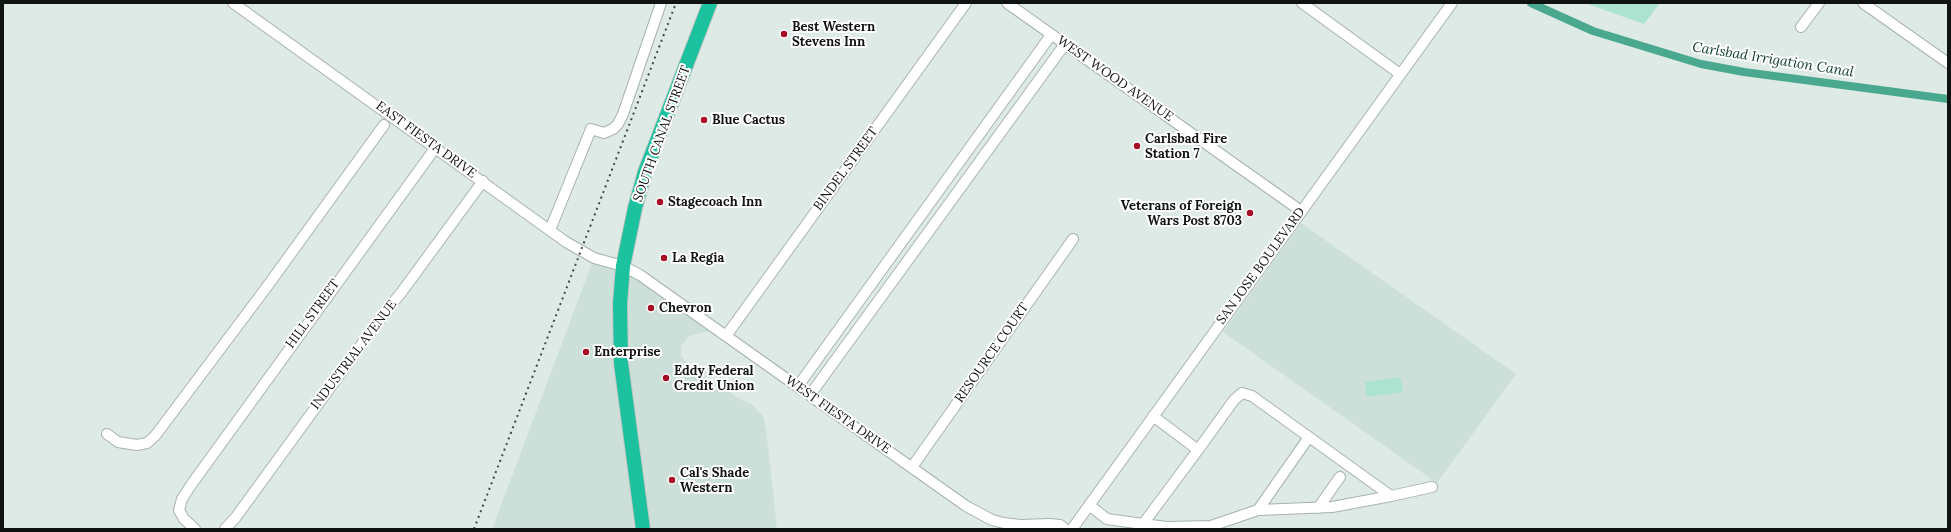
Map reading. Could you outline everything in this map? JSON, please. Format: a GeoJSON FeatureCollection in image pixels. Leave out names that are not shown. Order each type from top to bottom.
{"type":"FeatureCollection","features":[{"type":"Feature","properties":{"kind":"highway","name":"SOUTH CANAL STREET"},"geometry":{"type":"LineString","coordinates":[[643,529],[621,362],[620,304],[623,266],[633,215],[646,172],[710,3]]}},
{"type":"Feature","properties":{"kind":"street"},"geometry":{"type":"LineString","coordinates":[[550,230],[591,129],[604,133],[614,129],[623,114],[661,3]]}},
{"type":"Feature","properties":{"kind":"street","name":"BINDEL STREET"},"geometry":{"type":"LineString","coordinates":[[726,336],[966,3]]}},
{"type":"Feature","properties":{"kind":"street","name":"WEST WOOD AVENUE"},"geometry":{"type":"LineString","coordinates":[[1007,3],[1301,211]]}},
{"type":"Feature","properties":{"kind":"street"},"geometry":{"type":"LineString","coordinates":[[1302,3],[1400,74]]}},
{"type":"Feature","properties":{"kind":"street","name":"SAN JOSE BOULEVARD"},"geometry":{"type":"LineString","coordinates":[[1072,529],[1452,3]]}},
{"type":"Feature","properties":{"kind":"street"},"geometry":{"type":"LineString","coordinates":[[1802,27],[1819,3]]}},
{"type":"Feature","properties":{"kind":"street"},"geometry":{"type":"LineString","coordinates":[[1863,3],[1948,63]]}},
{"type":"Feature","properties":{"kind":"street","name":"EAST FIESTA DRIVE"},"geometry":{"type":"LineString","coordinates":[[238,4],[550,230],[594,258],[623,266]]}},
{"type":"Feature","properties":{"kind":"street"},"geometry":{"type":"LineString","coordinates":[[798,386],[1051,35]]}},
{"type":"Feature","properties":{"kind":"street"},"geometry":{"type":"LineString","coordinates":[[810,395],[1065,44]]}},
{"type":"Feature","properties":{"kind":"street"},"geometry":{"type":"LineString","coordinates":[[107,434],[118,442],[137,445],[147,443],[154,436],[261,294],[384,125]]}},
{"type":"Feature","properties":{"kind":"street","name":"HILL STREET"},"geometry":{"type":"LineString","coordinates":[[195,529],[184,520],[179,510],[182,499],[192,483],[436,147]]}},
{"type":"Feature","properties":{"kind":"street","name":"INDUSTRIAL AVENUE"},"geometry":{"type":"LineString","coordinates":[[225,529],[483,181]]}},
{"type":"Feature","properties":{"kind":"street","name":"RESOURCE COURT"},"geometry":{"type":"LineString","coordinates":[[912,467],[1073,239]]}},
{"type":"Feature","properties":{"kind":"street","name":"WEST FIESTA DRIVE"},"geometry":{"type":"LineString","coordinates":[[623,266],[640,275],[966,506],[992,520],[1020,525],[1060,525],[1065,529]]}},
{"type":"Feature","properties":{"kind":"street"},"geometry":{"type":"LineString","coordinates":[[1143,524],[1234,400],[1242,393],[1252,396],[1391,496]]}},
{"type":"Feature","properties":{"kind":"street"},"geometry":{"type":"LineString","coordinates":[[1153,416],[1198,450]]}},
{"type":"Feature","properties":{"kind":"street"},"geometry":{"type":"LineString","coordinates":[[1258,510],[1309,437]]}},
{"type":"Feature","properties":{"kind":"street"},"geometry":{"type":"LineString","coordinates":[[1318,508],[1340,477]]}},
{"type":"Feature","properties":{"kind":"street"},"geometry":{"type":"LineString","coordinates":[[1089,505],[1107,519],[1167,527],[1211,526],[1258,510],[1332,507],[1432,487]]}},
{"type":"Feature","properties":{"kind":"shaded area"},"geometry":{"type":"Polygon","coordinates":[[[1301,223],[1516,374],[1437,483],[1223,332],[1301,223]]]}},
{"type":"Feature","properties":{"kind":"shaded area"},"geometry":{"type":"Polygon","coordinates":[[[594,258],[623,266],[717,329],[689,336],[681,346],[681,356],[693,369],[740,399],[752,404],[763,416],[766,429],[777,529],[492,529],[594,258]]]}},
{"type":"Feature","properties":{"kind":"green space"},"geometry":{"type":"Polygon","coordinates":[[[1585,3],[1660,3],[1644,24],[1585,3]]]}},
{"type":"Feature","properties":{"kind":"green space"},"geometry":{"type":"Polygon","coordinates":[[[1400,377],[1403,392],[1367,397],[1365,382],[1400,377]]]}},
{"type":"Feature","properties":{"kind":"waterway","name":"Carlsbad Irrigation Canal"},"geometry":{"type":"LineString","coordinates":[[1531,3],[1593,31],[1701,64],[1744,72],[1948,99]]}},
{"type":"Feature","properties":{"kind":"railway"},"geometry":{"type":"LineString","coordinates":[[474,529],[676,3]]}},
{"type":"Feature","properties":{"kind":"place","name":"Best Western Stevens Inn"},"geometry":{"type":"Point","coordinates":[784,34]}},
{"type":"Feature","properties":{"kind":"place","name":"Blue Cactus"},"geometry":{"type":"Point","coordinates":[704,120]}},
{"type":"Feature","properties":{"kind":"place","name":"Carlsbad Fire Station 7"},"geometry":{"type":"Point","coordinates":[1137,146]}},
{"type":"Feature","properties":{"kind":"place","name":"Stagecoach Inn"},"geometry":{"type":"Point","coordinates":[660,202]}},
{"type":"Feature","properties":{"kind":"place","name":"Veterans of Foreign Wars Post 8703"},"geometry":{"type":"Point","coordinates":[1250,213]}},
{"type":"Feature","properties":{"kind":"place","name":"La Regia"},"geometry":{"type":"Point","coordinates":[664,258]}},
{"type":"Feature","properties":{"kind":"place","name":"Chevron"},"geometry":{"type":"Point","coordinates":[651,308]}},
{"type":"Feature","properties":{"kind":"place","name":"Enterprise"},"geometry":{"type":"Point","coordinates":[586,352]}},
{"type":"Feature","properties":{"kind":"place","name":"Eddy Federal Credit Union"},"geometry":{"type":"Point","coordinates":[666,378]}},
{"type":"Feature","properties":{"kind":"place","name":"Cal's Shade Western"},"geometry":{"type":"Point","coordinates":[672,480]}}]}
